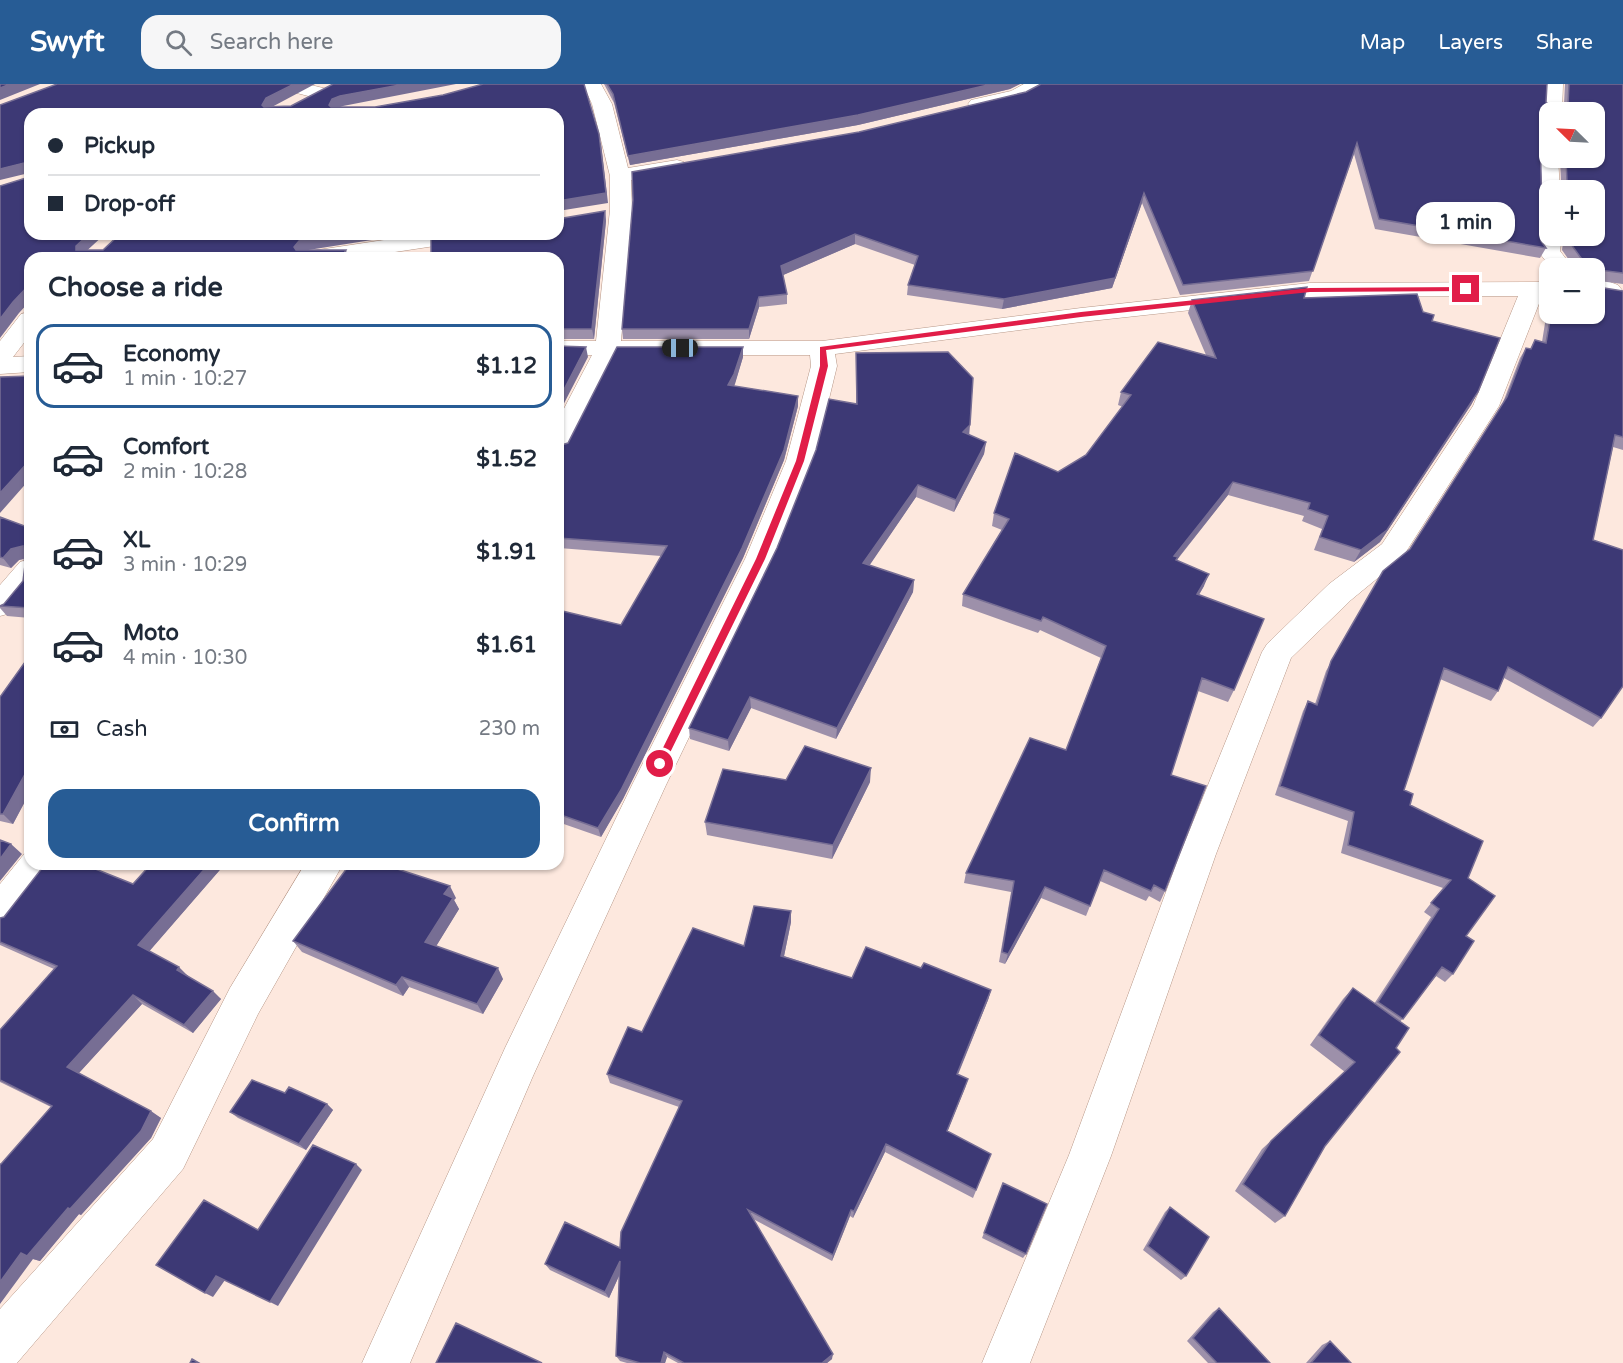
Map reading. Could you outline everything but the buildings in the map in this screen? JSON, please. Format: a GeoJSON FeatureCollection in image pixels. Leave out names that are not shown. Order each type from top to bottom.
{"type":"FeatureCollection","features":[{"type":"Feature","properties":{"kind":"street"},"geometry":{"type":"LineString","coordinates":[[284,84],[327,88]]}},
{"type":"Feature","properties":{"kind":"street"},"geometry":{"type":"LineString","coordinates":[[564,434],[608,348],[611,212],[620,176],[602,104],[592,84]]}},
{"type":"Feature","properties":{"kind":"street"},"geometry":{"type":"LineString","coordinates":[[960,108],[1017,95],[1039,84]]}},
{"type":"Feature","properties":{"kind":"street"},"geometry":{"type":"LineString","coordinates":[[1553,102],[1554,84]]}},
{"type":"Feature","properties":{"kind":"street"},"geometry":{"type":"LineString","coordinates":[[293,106],[327,88]]}},
{"type":"Feature","properties":{"kind":"street"},"geometry":{"type":"LineString","coordinates":[[620,176],[699,162]]}},
{"type":"Feature","properties":{"kind":"street"},"geometry":{"type":"LineString","coordinates":[[350,252],[429,240]]}},
{"type":"Feature","properties":{"kind":"street"},"geometry":{"type":"LineString","coordinates":[[564,348],[822,348],[1081,315],[1310,290],[1539,289]]}},
{"type":"Feature","properties":{"kind":"street"},"geometry":{"type":"LineString","coordinates":[[1006,1363],[1090,1156],[1198,854],[1278,652],[1340,592],[1392,551],[1486,406],[1539,293]]}},
{"type":"Feature","properties":{"kind":"street"},"geometry":{"type":"LineString","coordinates":[[0,358],[24,327]]}},
{"type":"Feature","properties":{"kind":"street"},"geometry":{"type":"LineString","coordinates":[[386,1363],[519,1062],[649,785],[760,559],[800,461],[824,366],[822,348]]}},
{"type":"Feature","properties":{"kind":"street"},"geometry":{"type":"LineString","coordinates":[[0,364],[24,353]]}},
{"type":"Feature","properties":{"kind":"street"},"geometry":{"type":"LineString","coordinates":[[0,364],[24,364]]}},
{"type":"Feature","properties":{"kind":"street"},"geometry":{"type":"LineString","coordinates":[[0,605],[24,577]]}},
{"type":"Feature","properties":{"kind":"street"},"geometry":{"type":"LineString","coordinates":[[0,912],[33,870]]}},
{"type":"Feature","properties":{"kind":"street"},"geometry":{"type":"LineString","coordinates":[[0,1347],[168,1154],[243,1001],[321,870]]}},
{"type":"Feature","properties":{"kind":"route"},"geometry":{"type":"LineString","coordinates":[[660,764],[760,559],[800,461],[824,366],[822,348],[1081,315],[1310,290],[1466,289]]}}]}
